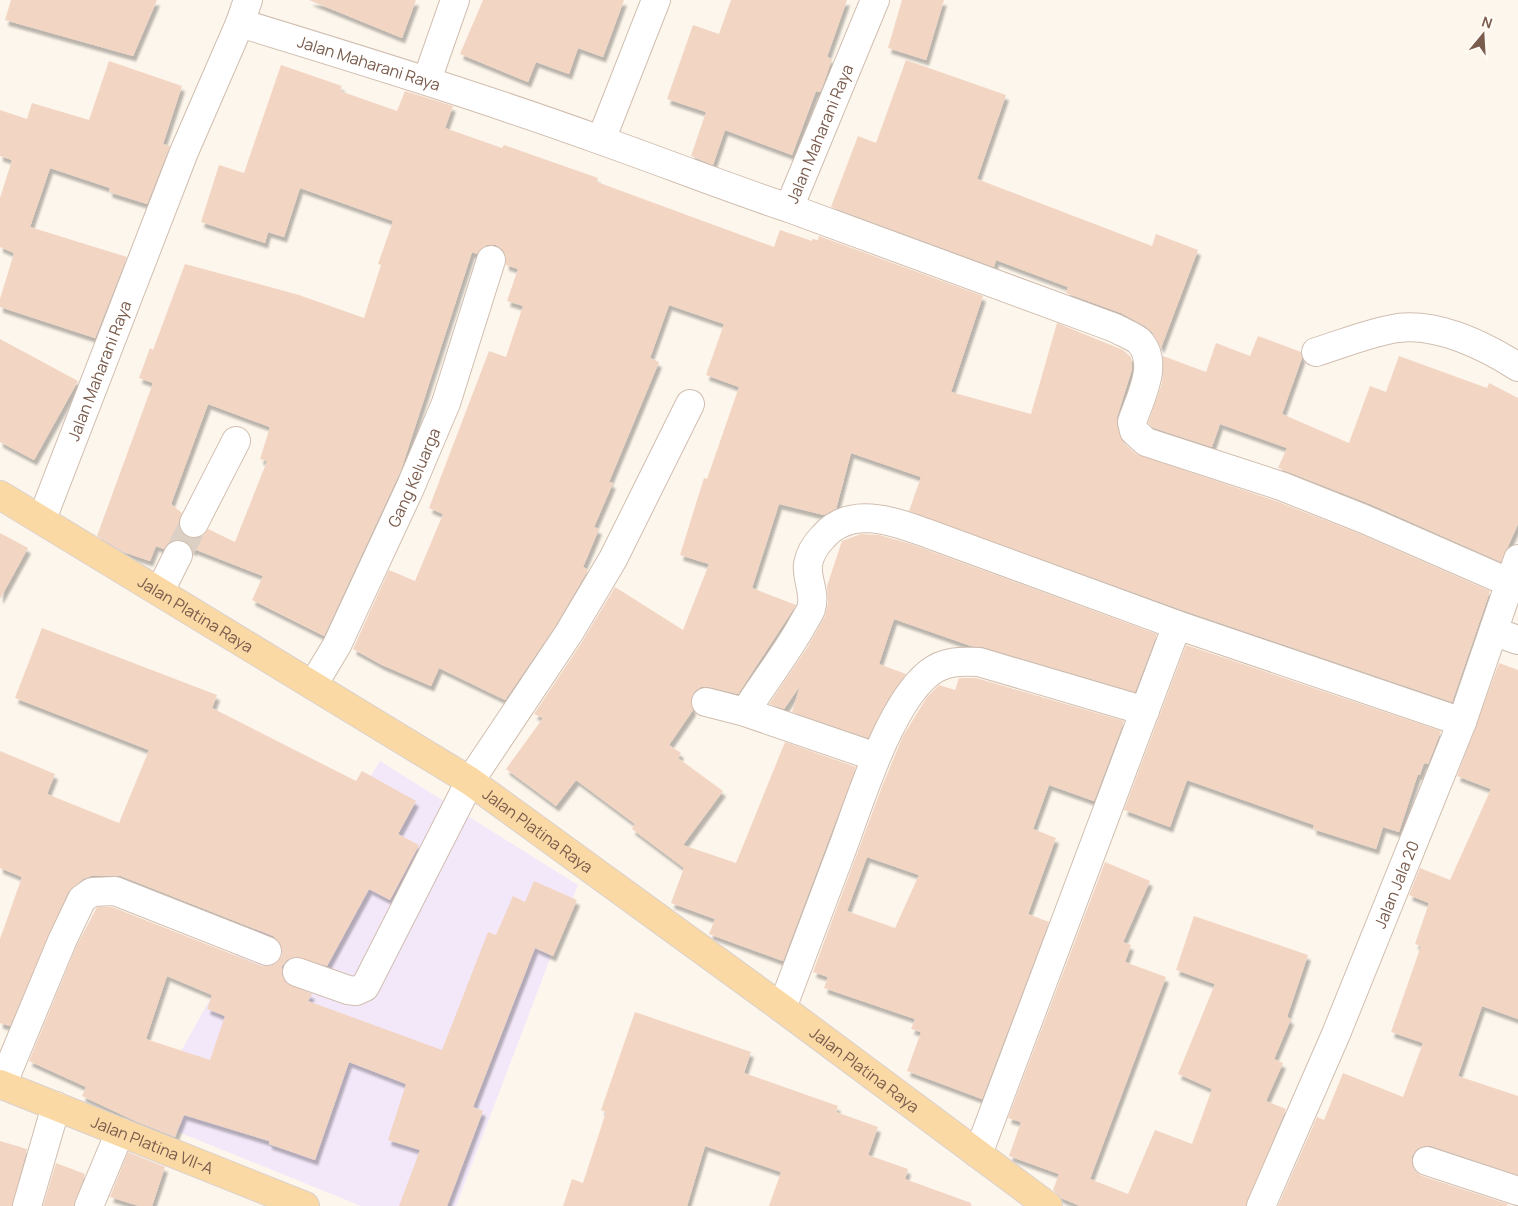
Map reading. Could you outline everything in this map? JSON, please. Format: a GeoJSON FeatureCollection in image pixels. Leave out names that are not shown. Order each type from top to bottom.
{"type":"FeatureCollection","features":[{"type":"Feature","properties":{"kind":"main road","name":"Jalan Platina Raya"},"geometry":{"type":"LineString","coordinates":[[0,495],[470,781],[782,1008],[1048,1206]]}},
{"type":"Feature","properties":{"kind":"main road","name":"Jalan Platina VII-A"},"geometry":{"type":"LineString","coordinates":[[1,1084],[304,1206]]}},
{"type":"Feature","properties":{"kind":"street"},"geometry":{"type":"LineString","coordinates":[[427,80],[455,0]]}},
{"type":"Feature","properties":{"kind":"street"},"geometry":{"type":"LineString","coordinates":[[601,140],[656,0]]}},
{"type":"Feature","properties":{"kind":"street","name":"Jalan Maharani Raya"},"geometry":{"type":"LineString","coordinates":[[42,519],[184,152],[244,11],[427,80],[601,140],[710,182],[789,208],[874,0]]}},
{"type":"Feature","properties":{"kind":"street"},"geometry":{"type":"LineString","coordinates":[[789,208],[1115,328],[1138,341],[1146,352],[1150,365],[1132,422],[1134,431],[1146,442],[1281,486],[1364,518],[1513,570]]}},
{"type":"Feature","properties":{"kind":"street","name":"Gang Keluarga"},"geometry":{"type":"LineString","coordinates":[[313,685],[337,645],[410,488],[442,412],[491,260]]}},
{"type":"Feature","properties":{"kind":"street"},"geometry":{"type":"LineString","coordinates":[[1316,352],[1399,328],[1433,330],[1469,342],[1518,367]]}},
{"type":"Feature","properties":{"kind":"street"},"geometry":{"type":"LineString","coordinates":[[298,972],[348,990],[356,991],[366,987],[470,781],[569,633],[613,559],[690,404]]}},
{"type":"Feature","properties":{"kind":"street"},"geometry":{"type":"LineString","coordinates":[[194,522],[236,441]]}},
{"type":"Feature","properties":{"kind":"street"},"geometry":{"type":"LineString","coordinates":[[745,712],[790,647],[811,609],[813,593],[808,566],[815,547],[829,530],[850,519],[869,518],[891,521],[1178,625],[1462,722]]}},
{"type":"Feature","properties":{"kind":"street"},"geometry":{"type":"LineString","coordinates":[[160,591],[178,555]]}},
{"type":"Feature","properties":{"kind":"street","name":"Jalan Jala 20"},"geometry":{"type":"LineString","coordinates":[[1262,1206],[1336,1034],[1462,722],[1506,636],[1513,570]]}},
{"type":"Feature","properties":{"kind":"street"},"geometry":{"type":"LineString","coordinates":[[978,1154],[1178,625]]}},
{"type":"Feature","properties":{"kind":"street"},"geometry":{"type":"LineString","coordinates":[[782,1008],[876,757],[904,704],[918,683],[930,672],[944,664],[957,661],[979,662],[1145,710]]}},
{"type":"Feature","properties":{"kind":"street"},"geometry":{"type":"LineString","coordinates":[[706,702],[745,712],[876,757]]}},
{"type":"Feature","properties":{"kind":"street"},"geometry":{"type":"LineString","coordinates":[[1,1084],[62,940],[82,899],[92,892],[115,891],[267,951]]}},
{"type":"Feature","properties":{"kind":"street"},"geometry":{"type":"LineString","coordinates":[[27,1206],[56,1106]]}},
{"type":"Feature","properties":{"kind":"street"},"geometry":{"type":"LineString","coordinates":[[89,1206],[120,1132]]}},
{"type":"Feature","properties":{"kind":"street"},"geometry":{"type":"LineString","coordinates":[[1427,1161],[1510,1195]]}},
{"type":"Feature","properties":{"kind":"shaded area"},"geometry":{"type":"Polygon","coordinates":[[[380,761],[578,885],[456,1206],[361,1206],[144,1118],[234,956],[352,806],[380,761]]]}},
{"type":"Feature","properties":{"kind":"building"},"geometry":{"type":"Polygon","coordinates":[[[11,0],[157,0],[133,56],[5,20],[11,0]]]}},
{"type":"Feature","properties":{"kind":"building"},"geometry":{"type":"Polygon","coordinates":[[[309,0],[416,0],[402,38],[309,0]]]}},
{"type":"Feature","properties":{"kind":"building"},"geometry":{"type":"Polygon","coordinates":[[[483,0],[624,0],[603,57],[578,48],[569,74],[536,62],[528,82],[460,54],[483,0]]]}},
{"type":"Feature","properties":{"kind":"building"},"geometry":{"type":"Polygon","coordinates":[[[731,0],[847,0],[827,57],[832,59],[823,85],[820,92],[816,91],[792,155],[725,130],[713,165],[691,156],[706,112],[667,99],[693,25],[719,34],[731,0]]]}},
{"type":"Feature","properties":{"kind":"building"},"geometry":{"type":"Polygon","coordinates":[[[902,0],[944,0],[926,60],[888,48],[902,0]]]}},
{"type":"Feature","properties":{"kind":"building"},"geometry":{"type":"Polygon","coordinates":[[[906,60],[1006,95],[977,179],[1152,246],[1156,234],[1198,250],[1161,348],[1152,332],[1145,326],[1121,313],[1066,293],[1068,287],[996,260],[994,267],[831,207],[858,136],[876,143],[906,60]]]}},
{"type":"Feature","properties":{"kind":"building"},"geometry":{"type":"Polygon","coordinates":[[[109,61],[182,86],[163,144],[170,146],[147,204],[109,192],[110,188],[50,168],[30,227],[127,257],[95,338],[0,307],[0,299],[14,253],[0,247],[0,198],[12,160],[0,156],[0,110],[27,119],[32,103],[89,120],[109,61]]]}},
{"type":"Feature","properties":{"kind":"building"},"geometry":{"type":"Polygon","coordinates":[[[281,65],[342,86],[340,91],[397,111],[405,91],[453,106],[445,128],[502,148],[504,145],[598,178],[597,182],[774,247],[780,230],[812,241],[812,239],[818,240],[819,236],[983,296],[951,392],[1031,414],[1057,323],[1123,350],[1131,357],[1132,369],[1117,417],[1117,425],[1123,442],[1136,454],[1276,501],[1358,533],[1490,591],[1452,702],[1182,610],[909,511],[921,477],[851,453],[836,509],[824,515],[779,504],[752,588],[796,605],[738,694],[709,687],[701,687],[695,691],[691,699],[693,710],[669,745],[681,753],[678,758],[723,791],[683,845],[736,863],[785,742],[856,767],[783,961],[709,934],[715,919],[671,903],[684,868],[632,829],[635,824],[576,780],[556,806],[506,769],[543,718],[534,714],[582,642],[615,587],[683,630],[709,564],[680,555],[704,478],[707,479],[739,387],[706,375],[724,324],[669,305],[650,358],[659,362],[609,482],[613,483],[594,527],[599,529],[583,567],[588,570],[556,625],[505,700],[439,668],[431,686],[382,665],[353,649],[389,570],[415,581],[443,514],[429,508],[489,351],[506,357],[523,306],[507,301],[518,269],[506,265],[506,256],[503,250],[496,245],[487,245],[477,254],[472,252],[401,470],[324,636],[252,600],[263,576],[194,549],[193,551],[185,541],[178,539],[170,542],[164,549],[156,546],[150,561],[123,552],[97,536],[153,383],[139,378],[150,348],[153,350],[185,264],[299,295],[364,318],[381,265],[378,264],[393,221],[300,188],[284,237],[268,232],[265,243],[201,222],[219,165],[244,173],[281,65]],[[208,404],[171,504],[182,513],[178,524],[186,537],[194,539],[202,536],[208,529],[235,542],[267,461],[260,459],[270,427],[208,404]]]}},
{"type":"Feature","properties":{"kind":"building"},"geometry":{"type":"Polygon","coordinates":[[[1258,336],[1301,352],[1302,358],[1282,414],[1349,443],[1370,386],[1386,392],[1399,356],[1487,388],[1489,383],[1518,398],[1518,524],[1501,562],[1370,504],[1278,468],[1287,448],[1220,424],[1212,447],[1154,428],[1148,423],[1162,383],[1163,356],[1206,372],[1216,343],[1250,356],[1258,336]]]}},
{"type":"Feature","properties":{"kind":"building"},"geometry":{"type":"Polygon","coordinates":[[[0,339],[78,381],[34,460],[0,442],[0,339]]]}},
{"type":"Feature","properties":{"kind":"building"},"geometry":{"type":"Polygon","coordinates":[[[0,533],[28,548],[0,599],[0,533]]]}},
{"type":"Feature","properties":{"kind":"building"},"geometry":{"type":"Polygon","coordinates":[[[861,534],[879,535],[911,544],[1157,634],[1135,692],[983,647],[971,646],[894,619],[879,664],[906,674],[888,699],[868,738],[792,712],[800,686],[784,709],[769,704],[807,648],[825,616],[828,603],[827,586],[842,541],[861,534]]]}},
{"type":"Feature","properties":{"kind":"building"},"geometry":{"type":"Polygon","coordinates":[[[42,628],[217,695],[212,708],[356,781],[362,771],[416,801],[398,834],[419,845],[390,900],[369,889],[327,966],[295,957],[287,960],[282,966],[282,974],[285,982],[312,994],[308,1001],[442,1050],[488,932],[496,935],[513,896],[525,902],[534,881],[577,900],[553,956],[535,948],[473,1107],[483,1111],[447,1206],[399,1206],[420,1150],[388,1140],[406,1084],[349,1062],[315,1160],[269,1144],[269,1141],[184,1115],[175,1137],[82,1096],[86,1087],[29,1061],[76,947],[97,907],[112,907],[262,966],[270,966],[276,963],[282,956],[282,948],[273,936],[121,876],[91,876],[83,879],[68,892],[10,1026],[0,1023],[0,939],[22,877],[0,868],[0,751],[55,774],[47,794],[119,823],[149,750],[15,698],[42,628]],[[167,976],[146,1039],[210,1060],[225,1016],[207,1009],[212,995],[167,976]]]}},
{"type":"Feature","properties":{"kind":"building"},"geometry":{"type":"Polygon","coordinates":[[[1186,645],[1441,731],[1428,764],[1424,763],[1420,775],[1418,774],[1399,832],[1383,827],[1376,849],[1313,829],[1314,825],[1187,780],[1170,827],[1124,810],[1186,645]]]}},
{"type":"Feature","properties":{"kind":"building"},"geometry":{"type":"Polygon","coordinates":[[[1499,663],[1518,670],[1518,1019],[1482,1006],[1458,1076],[1518,1096],[1518,1175],[1431,1146],[1417,1149],[1412,1156],[1412,1164],[1415,1171],[1422,1176],[1508,1204],[1507,1206],[1278,1206],[1317,1117],[1324,1120],[1343,1073],[1403,1097],[1423,1043],[1391,1032],[1421,946],[1415,944],[1429,903],[1409,895],[1420,868],[1450,880],[1491,789],[1457,776],[1499,663]]]}},
{"type":"Feature","properties":{"kind":"building"},"geometry":{"type":"Polygon","coordinates":[[[959,678],[976,678],[1124,721],[1094,801],[1049,785],[1033,829],[1056,838],[1028,914],[1049,922],[982,1099],[907,1071],[921,1032],[911,1029],[915,1019],[824,988],[828,977],[813,972],[883,784],[903,736],[927,697],[939,685],[955,690],[959,678]],[[867,857],[847,911],[895,928],[919,875],[867,857]]]}},
{"type":"Feature","properties":{"kind":"building"},"geometry":{"type":"Polygon","coordinates":[[[1105,862],[1150,881],[1123,942],[1131,945],[1125,962],[1166,977],[1090,1179],[1128,1194],[1155,1130],[1192,1144],[1212,1089],[1178,1074],[1215,984],[1176,970],[1194,916],[1308,955],[1287,1017],[1291,1019],[1274,1059],[1283,1063],[1266,1101],[1286,1109],[1246,1206],[1080,1206],[1061,1198],[1053,1190],[1059,1174],[1009,1156],[1021,1122],[1008,1118],[1105,862]]]}},
{"type":"Feature","properties":{"kind":"building"},"geometry":{"type":"Polygon","coordinates":[[[635,1012],[751,1052],[744,1073],[838,1106],[836,1112],[878,1127],[868,1155],[908,1169],[905,1179],[971,1203],[971,1206],[769,1206],[781,1172],[705,1146],[687,1206],[563,1206],[572,1179],[583,1183],[606,1112],[601,1110],[635,1012]]]}},
{"type":"Feature","properties":{"kind":"building"},"geometry":{"type":"Polygon","coordinates":[[[0,1141],[27,1149],[12,1206],[0,1206],[0,1141]]]}},
{"type":"Feature","properties":{"kind":"building"},"geometry":{"type":"Polygon","coordinates":[[[128,1152],[165,1167],[152,1206],[139,1206],[110,1197],[128,1152]]]}},
{"type":"Feature","properties":{"kind":"building"},"geometry":{"type":"Polygon","coordinates":[[[56,1163],[85,1174],[74,1206],[43,1206],[56,1163]]]}},
{"type":"Feature","properties":{"kind":"tunnel"},"geometry":{"type":"LineString","coordinates":[[178,555],[194,523]]}}]}
